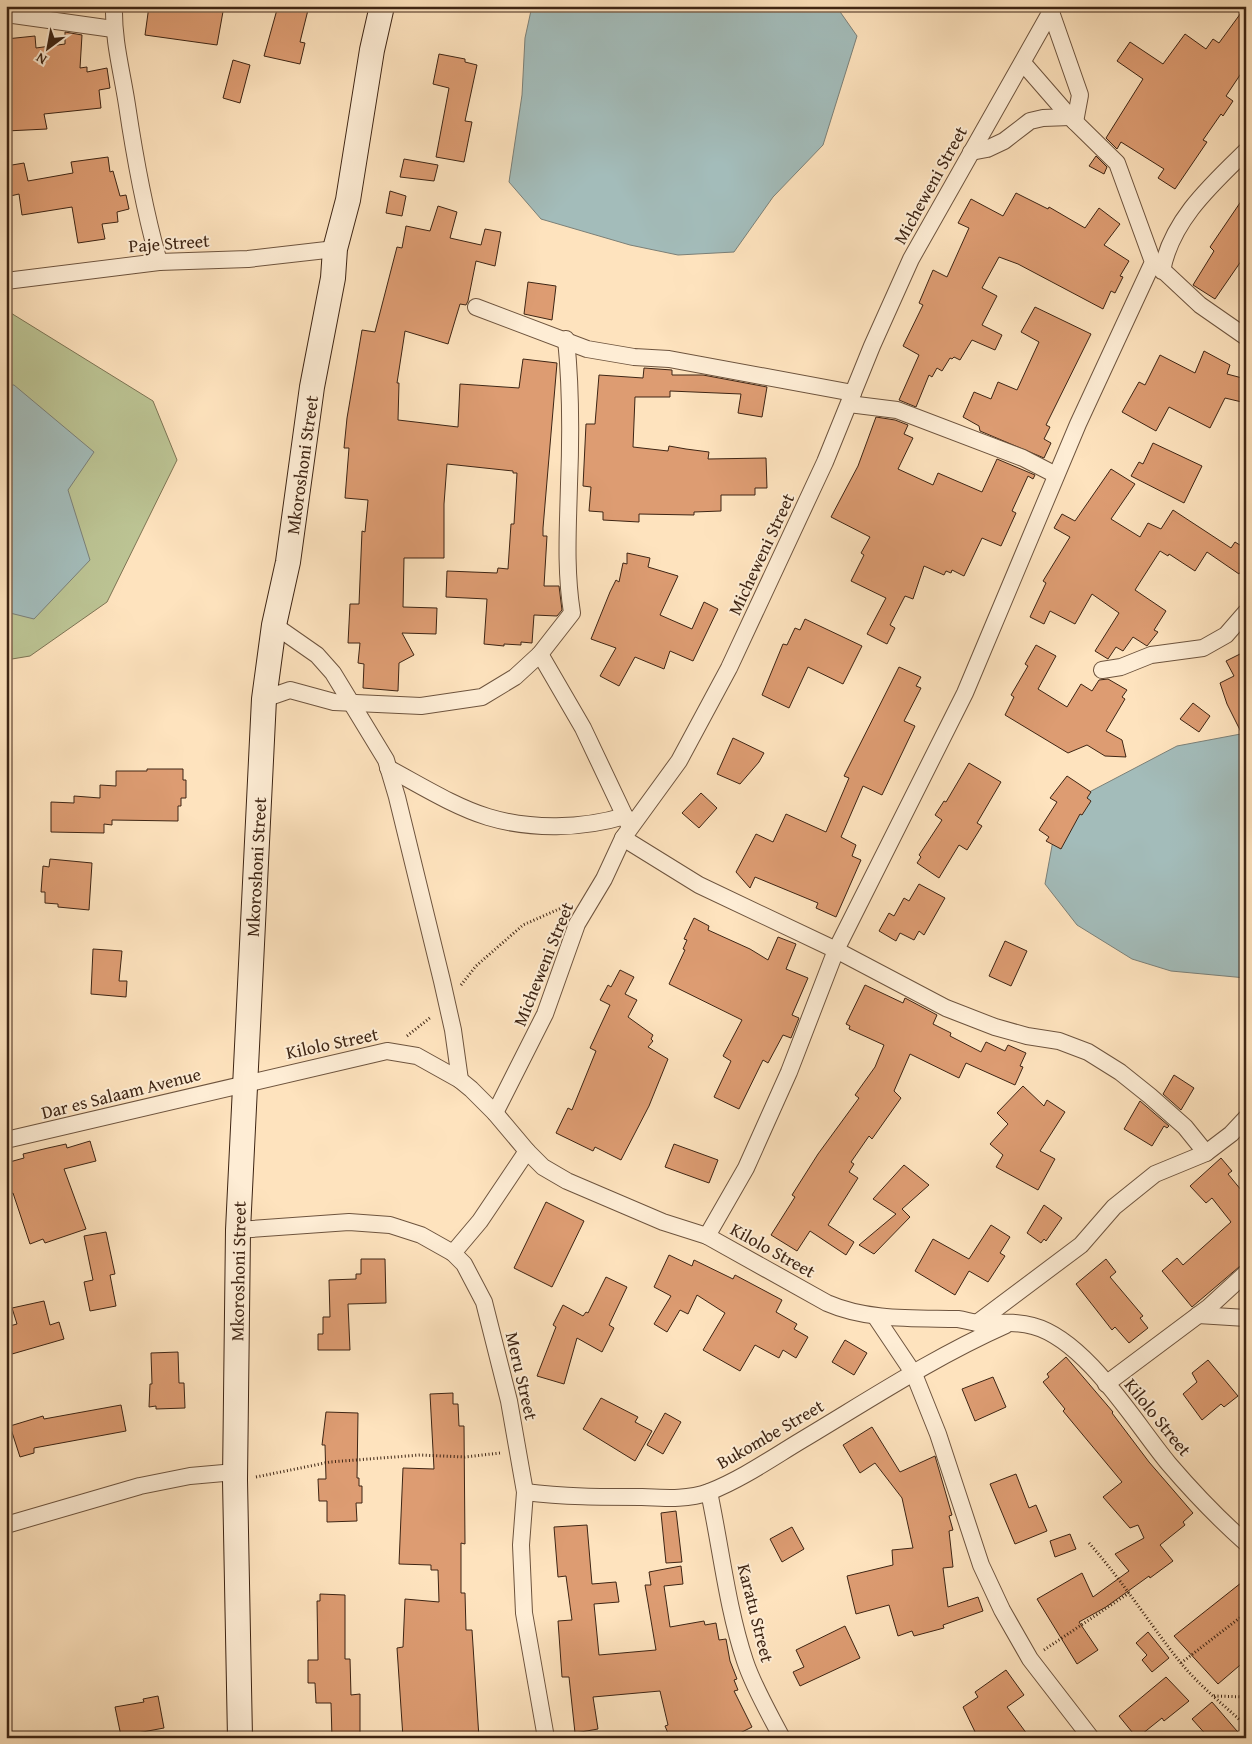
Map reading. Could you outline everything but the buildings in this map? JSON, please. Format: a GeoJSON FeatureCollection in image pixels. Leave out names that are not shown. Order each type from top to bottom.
{"type":"FeatureCollection","features":[{"type":"Feature","properties":{"kind":"street"},"geometry":{"type":"LineString","coordinates":[[114,6],[114,29],[134,162],[143,205],[159,262]]}},
{"type":"Feature","properties":{"kind":"street","name":"Mkoroshoni Street"},"geometry":{"type":"LineString","coordinates":[[240,1738],[235,1476],[238,1230],[264,699],[274,625],[288,562],[312,388],[333,278],[335,249],[348,200],[372,50],[382,6]]}},
{"type":"Feature","properties":{"kind":"street"},"geometry":{"type":"LineString","coordinates":[[1053,9],[1080,95],[1072,120]]}},
{"type":"Feature","properties":{"kind":"street","name":"Micheweni Street"},"geometry":{"type":"LineString","coordinates":[[495,1113],[545,1014],[577,924],[596,892],[626,827],[678,761],[729,668],[800,518],[911,259],[1053,9]]}},
{"type":"Feature","properties":{"kind":"street"},"geometry":{"type":"LineString","coordinates":[[6,14],[114,29]]}},
{"type":"Feature","properties":{"kind":"street"},"geometry":{"type":"LineString","coordinates":[[1023,63],[1072,120],[1117,163],[1158,266],[1200,305],[1246,337]]}},
{"type":"Feature","properties":{"kind":"street"},"geometry":{"type":"LineString","coordinates":[[971,152],[1004,142],[1030,121],[1042,118],[1072,120]]}},
{"type":"Feature","properties":{"kind":"street"},"geometry":{"type":"LineString","coordinates":[[707,1236],[746,1168],[789,1072],[836,950],[965,693],[1056,475],[1113,345],[1166,255],[1180,225],[1197,202],[1246,151]]}},
{"type":"Feature","properties":{"kind":"street","name":"Paje Street"},"geometry":{"type":"LineString","coordinates":[[6,281],[159,262],[248,259],[335,249]]}},
{"type":"Feature","properties":{"kind":"street"},"geometry":{"type":"LineString","coordinates":[[476,307],[566,339],[587,349],[634,357],[669,359],[897,410],[1016,455],[1056,475]]}},
{"type":"Feature","properties":{"kind":"street"},"geometry":{"type":"LineString","coordinates":[[264,699],[290,690],[334,702],[421,706],[482,697],[515,677],[540,654],[572,613],[568,589],[566,538],[570,386],[566,339]]}},
{"type":"Feature","properties":{"kind":"street"},"geometry":{"type":"LineString","coordinates":[[1102,670],[1122,667],[1151,655],[1203,648],[1226,635],[1246,612]]}},
{"type":"Feature","properties":{"kind":"street"},"geometry":{"type":"LineString","coordinates":[[274,625],[318,655],[333,673],[386,760],[447,1004],[460,1080]]}},
{"type":"Feature","properties":{"kind":"street"},"geometry":{"type":"LineString","coordinates":[[540,654],[583,728],[626,827]]}},
{"type":"Feature","properties":{"kind":"street"},"geometry":{"type":"LineString","coordinates":[[388,768],[444,798],[488,817],[525,824],[570,826],[605,822],[626,827],[699,885],[836,950],[960,1014],[1027,1036],[1059,1041],[1088,1052],[1120,1072],[1150,1096],[1185,1127],[1206,1153]]}},
{"type":"Feature","properties":{"kind":"street","name":"Kilolo Street"},"geometry":{"type":"LineString","coordinates":[[245,1083],[387,1051],[416,1056],[460,1080],[471,1089],[543,1167],[600,1197],[663,1222],[707,1236],[827,1303],[846,1310],[875,1316],[962,1320],[977,1323],[1012,1322],[1041,1328],[1064,1341],[1094,1369],[1169,1464],[1246,1543]]}},
{"type":"Feature","properties":{"kind":"street","name":"Dar es Salaam Avenue"},"geometry":{"type":"LineString","coordinates":[[6,1140],[120,1115],[245,1083]]}},
{"type":"Feature","properties":{"kind":"street"},"geometry":{"type":"LineString","coordinates":[[977,1323],[1081,1245],[1114,1208],[1155,1174],[1206,1153],[1231,1134],[1246,1118]]}},
{"type":"Feature","properties":{"kind":"street"},"geometry":{"type":"LineString","coordinates":[[453,1253],[480,1221],[527,1151]]}},
{"type":"Feature","properties":{"kind":"street","name":"Meru Street"},"geometry":{"type":"LineString","coordinates":[[238,1230],[349,1222],[390,1225],[422,1235],[453,1253],[464,1264],[484,1302],[509,1401],[525,1492],[521,1545],[524,1613],[546,1738]]}},
{"type":"Feature","properties":{"kind":"street"},"geometry":{"type":"LineString","coordinates":[[1106,1384],[1198,1315],[1246,1273]]}},
{"type":"Feature","properties":{"kind":"street"},"geometry":{"type":"LineString","coordinates":[[1198,1315],[1246,1318]]}},
{"type":"Feature","properties":{"kind":"street"},"geometry":{"type":"LineString","coordinates":[[875,1316],[914,1374],[938,1434],[981,1566],[1002,1610],[1030,1659],[1091,1738]]}},
{"type":"Feature","properties":{"kind":"street","name":"Bukombe Street"},"geometry":{"type":"LineString","coordinates":[[525,1492],[586,1497],[686,1497],[709,1492],[754,1469],[884,1389],[977,1338],[1012,1322]]}},
{"type":"Feature","properties":{"kind":"street"},"geometry":{"type":"LineString","coordinates":[[6,1525],[140,1486],[190,1476],[235,1476]]}},
{"type":"Feature","properties":{"kind":"street","name":"Karatu Street"},"geometry":{"type":"LineString","coordinates":[[709,1492],[727,1585],[745,1662],[756,1689],[782,1738]]}},
{"type":"Feature","properties":{"kind":"path"},"geometry":{"type":"LineString","coordinates":[[387,1051],[447,1004],[476,966],[523,925],[596,892]]}},
{"type":"Feature","properties":{"kind":"path"},"geometry":{"type":"LineString","coordinates":[[235,1476],[330,1462],[420,1455],[460,1457],[518,1453]]}},
{"type":"Feature","properties":{"kind":"path"},"geometry":{"type":"LineString","coordinates":[[1088,1543],[1129,1593],[1181,1663],[1213,1696],[1241,1720],[1246,1728]]}},
{"type":"Feature","properties":{"kind":"path"},"geometry":{"type":"LineString","coordinates":[[1030,1659],[1129,1593]]}},
{"type":"Feature","properties":{"kind":"path"},"geometry":{"type":"LineString","coordinates":[[1181,1663],[1246,1613]]}},
{"type":"Feature","properties":{"kind":"path"},"geometry":{"type":"LineString","coordinates":[[1213,1696],[1246,1697]]}},
{"type":"Feature","properties":{"kind":"path"},"geometry":{"type":"LineString","coordinates":[[1241,1720],[1242,1714],[1246,1710]]}},
{"type":"Feature","properties":{"kind":"green space"},"geometry":{"type":"Polygon","coordinates":[[[6,310],[153,401],[177,460],[107,602],[30,656],[6,660],[6,310]]]}},
{"type":"Feature","properties":{"kind":"water"},"geometry":{"type":"Polygon","coordinates":[[[532,6],[836,6],[857,36],[823,145],[773,197],[734,252],[678,255],[630,245],[541,219],[509,182],[522,95],[525,38],[532,6]]]}},
{"type":"Feature","properties":{"kind":"water"},"geometry":{"type":"Polygon","coordinates":[[[6,385],[14,385],[94,452],[68,490],[90,560],[34,619],[6,612],[6,385]]]}},
{"type":"Feature","properties":{"kind":"water"},"geometry":{"type":"Polygon","coordinates":[[[1246,733],[1246,978],[1171,971],[1132,959],[1077,925],[1045,884],[1054,835],[1076,799],[1177,746],[1246,733]]]}}]}
